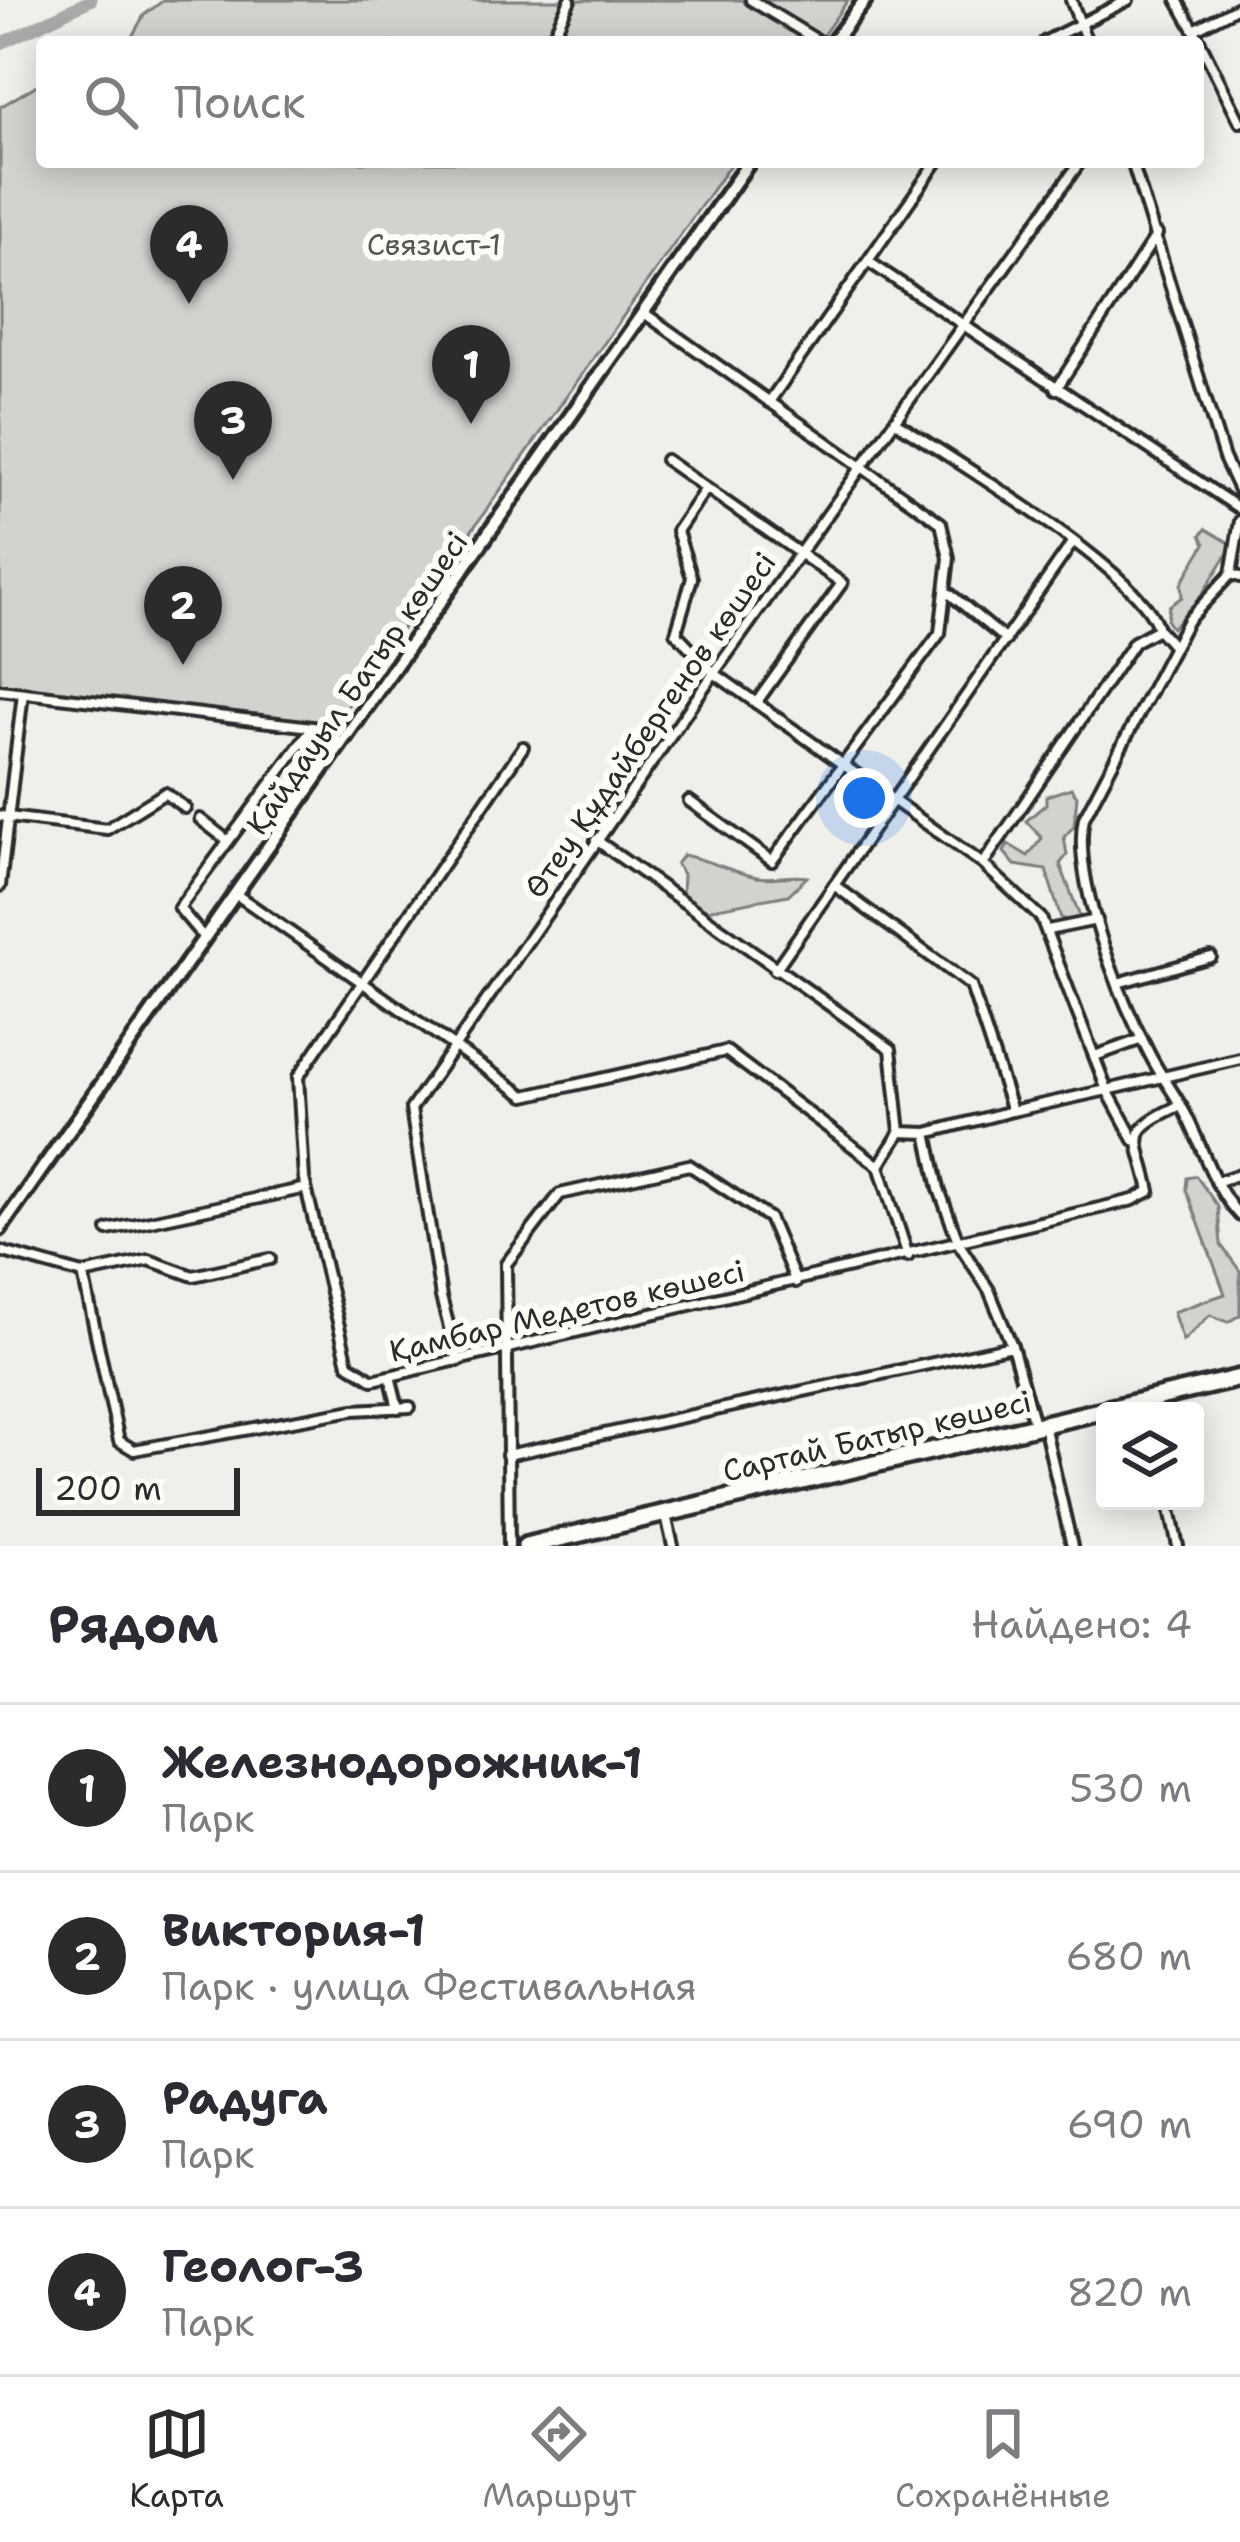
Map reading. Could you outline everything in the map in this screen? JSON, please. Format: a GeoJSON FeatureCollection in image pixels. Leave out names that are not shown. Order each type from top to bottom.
{"type":"FeatureCollection","features":[{"type":"Feature","properties":{"kind":"highway","name":"Сартай Батыр көшесі"},"geometry":{"type":"LineString","coordinates":[[1156,1402],[1240,1378]]}},
{"type":"Feature","properties":{"kind":"highway","name":"Сартай Батыр көшесі"},"geometry":{"type":"LineString","coordinates":[[526,1546],[1096,1414]]}},
{"type":"Feature","properties":{"kind":"street"},"geometry":{"type":"LineString","coordinates":[[553,36],[570,0]]}},
{"type":"Feature","properties":{"kind":"street"},"geometry":{"type":"LineString","coordinates":[[751,0],[810,36]]}},
{"type":"Feature","properties":{"kind":"street"},"geometry":{"type":"LineString","coordinates":[[838,36],[865,0]]}},
{"type":"Feature","properties":{"kind":"street"},"geometry":{"type":"LineString","coordinates":[[1071,0],[1085,36]]}},
{"type":"Feature","properties":{"kind":"street"},"geometry":{"type":"LineString","coordinates":[[1055,36],[1128,0]]}},
{"type":"Feature","properties":{"kind":"street"},"geometry":{"type":"LineString","coordinates":[[1177,0],[1197,36]]}},
{"type":"Feature","properties":{"kind":"street"},"geometry":{"type":"LineString","coordinates":[[1194,30],[1240,6]]}},
{"type":"Feature","properties":{"kind":"street"},"geometry":{"type":"LineString","coordinates":[[1204,50],[1240,122]]}},
{"type":"Feature","properties":{"kind":"street","name":"Қайдауыл Батыр көшесі"},"geometry":{"type":"LineString","coordinates":[[0,1229],[745,168]]}},
{"type":"Feature","properties":{"kind":"street"},"geometry":{"type":"LineString","coordinates":[[769,402],[933,168]]}},
{"type":"Feature","properties":{"kind":"street","name":"Өтеу Құдайбергенов көшесі"},"geometry":{"type":"LineString","coordinates":[[458,1361],[440,1297],[411,1108],[714,673],[1077,168]]}},
{"type":"Feature","properties":{"kind":"street"},"geometry":{"type":"LineString","coordinates":[[1134,168],[1224,458],[1240,492]]}},
{"type":"Feature","properties":{"kind":"street"},"geometry":{"type":"LineString","coordinates":[[1056,389],[1157,234]]}},
{"type":"Feature","properties":{"kind":"street"},"geometry":{"type":"LineString","coordinates":[[869,262],[1240,509]]}},
{"type":"Feature","properties":{"kind":"street"},"geometry":{"type":"LineString","coordinates":[[644,313],[941,523],[949,592],[940,633],[927,656],[772,861],[689,801]]}},
{"type":"Feature","properties":{"kind":"street"},"geometry":{"type":"LineString","coordinates":[[897,423],[1073,542],[1145,602],[1173,646]]}},
{"type":"Feature","properties":{"kind":"street"},"geometry":{"type":"LineString","coordinates":[[666,460],[842,583],[756,703]]}},
{"type":"Feature","properties":{"kind":"street"},"geometry":{"type":"LineString","coordinates":[[705,490],[677,531],[692,578],[676,634],[714,673],[983,864],[1041,918],[1107,1090],[1134,1140],[1149,1119],[1180,1105]]}},
{"type":"Feature","properties":{"kind":"street"},"geometry":{"type":"LineString","coordinates":[[1240,521],[1236,575],[1188,620],[1084,818],[1080,842],[1097,920],[1142,1040],[1180,1105],[1216,1182],[1240,1216]]}},
{"type":"Feature","properties":{"kind":"street"},"geometry":{"type":"LineString","coordinates":[[775,970],[1073,542]]}},
{"type":"Feature","properties":{"kind":"street"},"geometry":{"type":"LineString","coordinates":[[949,592],[1006,640]]}},
{"type":"Feature","properties":{"kind":"street"},"geometry":{"type":"LineString","coordinates":[[983,864],[1134,642],[1158,628]]}},
{"type":"Feature","properties":{"kind":"street"},"geometry":{"type":"LineString","coordinates":[[0,690],[312,728],[343,743]]}},
{"type":"Feature","properties":{"kind":"street"},"geometry":{"type":"LineString","coordinates":[[0,886],[4,816],[23,693]]}},
{"type":"Feature","properties":{"kind":"street"},"geometry":{"type":"LineString","coordinates":[[205,939],[178,910],[312,728]]}},
{"type":"Feature","properties":{"kind":"street","name":"Қамбар Медетов көшесі"},"geometry":{"type":"LineString","coordinates":[[524,747],[298,1077],[306,1188],[348,1364],[373,1380],[959,1244],[1143,1196],[1150,1192],[1134,1140]]}},
{"type":"Feature","properties":{"kind":"street"},"geometry":{"type":"LineString","coordinates":[[4,816],[107,829],[165,793],[185,808]]}},
{"type":"Feature","properties":{"kind":"street"},"geometry":{"type":"LineString","coordinates":[[200,819],[228,841]]}},
{"type":"Feature","properties":{"kind":"street"},"geometry":{"type":"LineString","coordinates":[[596,840],[891,1049],[900,1132],[879,1166]]}},
{"type":"Feature","properties":{"kind":"street"},"geometry":{"type":"LineString","coordinates":[[834,885],[971,986],[1012,1111]]}},
{"type":"Feature","properties":{"kind":"street"},"geometry":{"type":"LineString","coordinates":[[236,895],[525,1096],[726,1051],[879,1166],[908,1256]]}},
{"type":"Feature","properties":{"kind":"street"},"geometry":{"type":"LineString","coordinates":[[1048,931],[1097,920]]}},
{"type":"Feature","properties":{"kind":"street"},"geometry":{"type":"LineString","coordinates":[[1120,982],[1211,957]]}},
{"type":"Feature","properties":{"kind":"street"},"geometry":{"type":"LineString","coordinates":[[1095,1056],[1142,1040]]}},
{"type":"Feature","properties":{"kind":"street"},"geometry":{"type":"LineString","coordinates":[[900,1132],[927,1132],[1240,1059]]}},
{"type":"Feature","properties":{"kind":"street"},"geometry":{"type":"LineString","coordinates":[[927,1132],[939,1189],[959,1244],[989,1290],[1012,1346],[1072,1546]]}},
{"type":"Feature","properties":{"kind":"street"},"geometry":{"type":"LineString","coordinates":[[509,1546],[506,1264],[560,1194],[689,1166],[769,1218],[796,1282]]}},
{"type":"Feature","properties":{"kind":"street"},"geometry":{"type":"LineString","coordinates":[[1216,1182],[1240,1174]]}},
{"type":"Feature","properties":{"kind":"street"},"geometry":{"type":"LineString","coordinates":[[108,1230],[306,1188]]}},
{"type":"Feature","properties":{"kind":"street"},"geometry":{"type":"LineString","coordinates":[[0,1252],[83,1274],[149,1260],[193,1276],[270,1259]]}},
{"type":"Feature","properties":{"kind":"street"},"geometry":{"type":"LineString","coordinates":[[83,1274],[119,1441],[134,1450],[352,1410],[410,1407]]}},
{"type":"Feature","properties":{"kind":"street"},"geometry":{"type":"LineString","coordinates":[[507,1455],[1012,1346]]}},
{"type":"Feature","properties":{"kind":"street"},"geometry":{"type":"LineString","coordinates":[[390,1376],[398,1408]]}},
{"type":"Feature","properties":{"kind":"street"},"geometry":{"type":"LineString","coordinates":[[1170,1510],[1178,1546]]}},
{"type":"Feature","properties":{"kind":"street"},"geometry":{"type":"LineString","coordinates":[[665,1514],[673,1546]]}},
{"type":"Feature","properties":{"kind":"green space"},"geometry":{"type":"Polygon","coordinates":[[[164,0],[848,0],[822,36],[132,36],[144,15],[164,0]]]}},
{"type":"Feature","properties":{"kind":"green space","name":"Связист-1"},"geometry":{"type":"Polygon","coordinates":[[[36,86],[36,168],[728,168],[328,734],[0,690],[0,107],[36,86]]]}},
{"type":"Feature","properties":{"kind":"green space"},"geometry":{"type":"Polygon","coordinates":[[[1206,529],[1233,545],[1196,604],[1172,628],[1167,621],[1169,606],[1182,597],[1181,584],[1205,544],[1201,535],[1206,529]]]}},
{"type":"Feature","properties":{"kind":"green space"},"geometry":{"type":"Polygon","coordinates":[[[1071,788],[1077,796],[1074,826],[1064,837],[1067,855],[1060,864],[1080,917],[1070,921],[1061,918],[1046,870],[1015,865],[1004,852],[1008,844],[1028,856],[1042,838],[1026,821],[1046,804],[1046,796],[1071,788]]]}},
{"type":"Feature","properties":{"kind":"green space"},"geometry":{"type":"Polygon","coordinates":[[[683,855],[757,877],[807,877],[788,895],[707,910],[682,896],[683,874],[676,864],[683,855]]]}},
{"type":"Feature","properties":{"kind":"green space"},"geometry":{"type":"Polygon","coordinates":[[[1196,1176],[1218,1207],[1221,1245],[1240,1271],[1240,1315],[1228,1322],[1210,1315],[1183,1341],[1173,1312],[1225,1294],[1186,1189],[1187,1178],[1196,1176]]]}},
{"type":"Feature","properties":{"kind":"waterway"},"geometry":{"type":"LineString","coordinates":[[0,44],[91,0]]}},
{"type":"Feature","properties":{"kind":"place","name":"Геолог-3"},"geometry":{"type":"Point","coordinates":[189,304]}},
{"type":"Feature","properties":{"kind":"place","name":"Железнодорожник-1"},"geometry":{"type":"Point","coordinates":[471,424]}},
{"type":"Feature","properties":{"kind":"place","name":"Радуга"},"geometry":{"type":"Point","coordinates":[233,480]}},
{"type":"Feature","properties":{"kind":"place","name":"Виктория-1"},"geometry":{"type":"Point","coordinates":[183,665]}}]}
